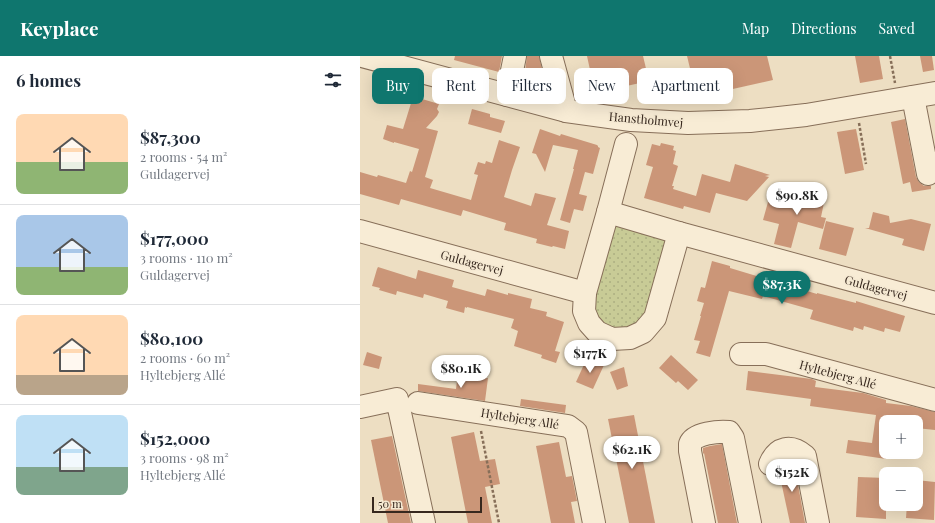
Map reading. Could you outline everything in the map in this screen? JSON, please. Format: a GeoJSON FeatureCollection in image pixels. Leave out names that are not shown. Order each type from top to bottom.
{"type":"FeatureCollection","features":[{"type":"Feature","properties":{"kind":"street","name":"Hanstholmvej"},"geometry":{"type":"LineString","coordinates":[[362,56],[419,64],[497,92]]}},
{"type":"Feature","properties":{"kind":"street"},"geometry":{"type":"LineString","coordinates":[[512,68],[515,56]]}},
{"type":"Feature","properties":{"kind":"street"},"geometry":{"type":"LineString","coordinates":[[551,56],[566,111]]}},
{"type":"Feature","properties":{"kind":"street","name":"Hanstholmvej"},"geometry":{"type":"LineString","coordinates":[[540,104],[566,111],[631,120],[688,123],[750,121],[806,115],[935,93]]}},
{"type":"Feature","properties":{"kind":"street"},"geometry":{"type":"LineString","coordinates":[[906,98],[928,174]]}},
{"type":"Feature","properties":{"kind":"street"},"geometry":{"type":"LineString","coordinates":[[626,144],[584,293],[584,311],[589,323],[597,332],[612,339],[630,338],[643,332],[655,318],[679,234]]}},
{"type":"Feature","properties":{"kind":"street","name":"Guldagervej"},"geometry":{"type":"LineString","coordinates":[[608,212],[679,234],[935,303]]}},
{"type":"Feature","properties":{"kind":"street","name":"Guldagervej"},"geometry":{"type":"LineString","coordinates":[[360,231],[584,293]]}},
{"type":"Feature","properties":{"kind":"street","name":"Hyltebjerg Allé"},"geometry":{"type":"LineString","coordinates":[[741,354],[766,354],[935,400]]}},
{"type":"Feature","properties":{"kind":"street"},"geometry":{"type":"LineString","coordinates":[[360,407],[397,399],[424,523]]}},
{"type":"Feature","properties":{"kind":"street","name":"Hyltebjerg Allé"},"geometry":{"type":"LineString","coordinates":[[418,403],[568,426],[576,432],[594,523]]}},
{"type":"Feature","properties":{"kind":"street"},"geometry":{"type":"LineString","coordinates":[[704,523],[690,445],[693,439],[700,435],[722,432],[729,432],[733,438],[750,523]]}},
{"type":"Feature","properties":{"kind":"street"},"geometry":{"type":"LineString","coordinates":[[770,464],[776,453],[782,450],[794,449],[805,456],[818,523]]}},
{"type":"Feature","properties":{"kind":"path"},"geometry":{"type":"LineString","coordinates":[[890,56],[906,98]]}},
{"type":"Feature","properties":{"kind":"path"},"geometry":{"type":"LineString","coordinates":[[856,106],[866,164]]}},
{"type":"Feature","properties":{"kind":"path"},"geometry":{"type":"LineString","coordinates":[[482,413],[481,433],[499,523]]}},
{"type":"Feature","properties":{"kind":"green space"},"geometry":{"type":"Polygon","coordinates":[[[612,221],[670,237],[645,320],[618,331],[598,323],[590,298],[612,221]]]}},
{"type":"Feature","properties":{"kind":"building"},"geometry":{"type":"Polygon","coordinates":[[[455,56],[502,56],[500,68],[497,68],[497,71],[489,69],[489,68],[454,60],[455,56]]]}},
{"type":"Feature","properties":{"kind":"building"},"geometry":{"type":"Polygon","coordinates":[[[527,56],[539,56],[542,68],[526,68],[527,56]]]}},
{"type":"Feature","properties":{"kind":"building"},"geometry":{"type":"Polygon","coordinates":[[[587,56],[643,56],[646,68],[637,68],[637,84],[629,85],[629,68],[590,68],[587,56]]]}},
{"type":"Feature","properties":{"kind":"building"},"geometry":{"type":"Polygon","coordinates":[[[687,56],[767,56],[773,80],[733,89],[733,68],[690,68],[687,56]]]}},
{"type":"Feature","properties":{"kind":"building"},"geometry":{"type":"Polygon","coordinates":[[[855,56],[879,56],[883,79],[860,83],[855,56]]]}},
{"type":"Feature","properties":{"kind":"building"},"geometry":{"type":"Polygon","coordinates":[[[920,56],[932,56],[934,70],[923,72],[920,56]]]}},
{"type":"Feature","properties":{"kind":"building"},"geometry":{"type":"Polygon","coordinates":[[[424,100],[432,102],[432,104],[439,104],[437,109],[439,112],[437,116],[426,128],[438,131],[425,177],[433,180],[430,188],[471,200],[478,175],[474,174],[478,162],[485,164],[486,161],[492,163],[499,140],[520,147],[504,197],[531,206],[535,193],[556,198],[547,225],[569,231],[565,249],[536,243],[537,239],[504,230],[506,223],[463,210],[461,216],[401,199],[399,205],[360,194],[360,172],[377,177],[378,175],[406,183],[410,171],[412,172],[419,149],[383,139],[387,125],[403,129],[411,104],[424,104],[424,100]]]}},
{"type":"Feature","properties":{"kind":"building"},"geometry":{"type":"Polygon","coordinates":[[[472,109],[490,114],[490,117],[505,121],[501,133],[468,124],[472,109]]]}},
{"type":"Feature","properties":{"kind":"building"},"geometry":{"type":"Polygon","coordinates":[[[905,119],[916,177],[924,186],[931,186],[931,189],[912,192],[910,182],[903,184],[891,122],[905,119]]]}},
{"type":"Feature","properties":{"kind":"building"},"geometry":{"type":"Polygon","coordinates":[[[540,129],[560,136],[561,134],[597,145],[600,148],[593,174],[585,172],[579,194],[587,196],[583,211],[574,209],[570,223],[560,220],[578,150],[553,145],[545,172],[536,154],[532,153],[540,129]]]}},
{"type":"Feature","properties":{"kind":"building"},"geometry":{"type":"Polygon","coordinates":[[[856,129],[864,170],[845,174],[837,132],[856,129]]]}},
{"type":"Feature","properties":{"kind":"building"},"geometry":{"type":"Polygon","coordinates":[[[661,143],[674,146],[673,150],[676,151],[673,164],[678,166],[672,186],[674,186],[673,189],[696,196],[702,174],[730,182],[735,164],[770,175],[765,176],[769,177],[747,201],[716,193],[710,213],[684,206],[683,209],[644,198],[653,167],[646,165],[652,144],[660,146],[661,143]]]}},
{"type":"Feature","properties":{"kind":"building"},"geometry":{"type":"Polygon","coordinates":[[[805,187],[826,193],[821,217],[826,218],[823,229],[798,222],[791,248],[774,244],[779,224],[763,220],[768,202],[798,210],[805,187]]]}},
{"type":"Feature","properties":{"kind":"building"},"geometry":{"type":"Polygon","coordinates":[[[873,212],[889,216],[890,223],[911,219],[931,224],[924,251],[902,245],[904,239],[865,228],[869,228],[873,212]]]}},
{"type":"Feature","properties":{"kind":"building"},"geometry":{"type":"Polygon","coordinates":[[[826,221],[854,228],[846,256],[819,249],[826,221]]]}},
{"type":"Feature","properties":{"kind":"building"},"geometry":{"type":"Polygon","coordinates":[[[712,261],[730,266],[730,268],[817,294],[856,303],[856,301],[905,316],[900,332],[885,328],[884,332],[864,326],[863,330],[854,327],[853,331],[810,319],[813,310],[763,296],[762,299],[729,291],[710,357],[696,353],[700,341],[694,340],[704,303],[697,301],[701,287],[705,288],[712,261]]]}},
{"type":"Feature","properties":{"kind":"building"},"geometry":{"type":"Polygon","coordinates":[[[378,267],[416,279],[418,270],[454,280],[452,287],[485,296],[487,289],[508,295],[508,293],[532,299],[530,308],[547,312],[546,316],[564,322],[555,351],[560,352],[556,363],[541,358],[542,355],[514,346],[518,331],[511,328],[514,319],[467,307],[465,307],[464,313],[446,308],[448,301],[424,294],[423,298],[397,291],[396,295],[379,290],[380,288],[372,286],[378,267]]]}},
{"type":"Feature","properties":{"kind":"building"},"geometry":{"type":"Polygon","coordinates":[[[367,352],[382,357],[379,369],[363,365],[367,352]]]}},
{"type":"Feature","properties":{"kind":"building"},"geometry":{"type":"Polygon","coordinates":[[[671,355],[698,380],[688,390],[678,381],[676,383],[659,368],[671,355]]]}},
{"type":"Feature","properties":{"kind":"building"},"geometry":{"type":"Polygon","coordinates":[[[587,358],[604,365],[593,389],[576,382],[587,358]]]}},
{"type":"Feature","properties":{"kind":"building"},"geometry":{"type":"Polygon","coordinates":[[[624,367],[628,386],[617,390],[610,372],[624,367]]]}},
{"type":"Feature","properties":{"kind":"building"},"geometry":{"type":"Polygon","coordinates":[[[748,371],[812,379],[816,381],[815,387],[863,393],[886,400],[886,403],[911,406],[935,412],[935,430],[923,429],[923,415],[879,415],[879,458],[846,453],[848,440],[872,443],[876,415],[810,406],[811,399],[746,390],[748,371]]]}},
{"type":"Feature","properties":{"kind":"building"},"geometry":{"type":"Polygon","coordinates":[[[488,378],[485,401],[418,391],[418,384],[456,389],[457,381],[488,378]]]}},
{"type":"Feature","properties":{"kind":"building"},"geometry":{"type":"Polygon","coordinates":[[[521,399],[566,405],[565,413],[520,406],[521,399]]]}},
{"type":"Feature","properties":{"kind":"building"},"geometry":{"type":"Polygon","coordinates":[[[634,415],[655,523],[629,523],[608,419],[634,415]]]}},
{"type":"Feature","properties":{"kind":"building"},"geometry":{"type":"Polygon","coordinates":[[[474,432],[480,461],[495,459],[500,484],[485,487],[492,523],[468,523],[451,437],[474,432]]]}},
{"type":"Feature","properties":{"kind":"building"},"geometry":{"type":"Polygon","coordinates":[[[392,436],[411,523],[388,523],[371,440],[392,436]]]}},
{"type":"Feature","properties":{"kind":"building"},"geometry":{"type":"Polygon","coordinates":[[[559,442],[566,477],[572,476],[577,501],[571,502],[575,523],[551,523],[536,446],[559,442]]]}},
{"type":"Feature","properties":{"kind":"building"},"geometry":{"type":"Polygon","coordinates":[[[722,444],[737,523],[718,523],[704,453],[703,454],[703,448],[722,444]]]}},
{"type":"Feature","properties":{"kind":"building"},"geometry":{"type":"Polygon","coordinates":[[[789,461],[794,463],[805,523],[790,523],[779,472],[785,463],[789,461]]]}},
{"type":"Feature","properties":{"kind":"building"},"geometry":{"type":"Polygon","coordinates":[[[858,477],[879,478],[879,511],[886,511],[886,519],[856,517],[858,477]]]}},
{"type":"Feature","properties":{"kind":"building"},"geometry":{"type":"Polygon","coordinates":[[[923,481],[935,482],[934,520],[906,518],[906,511],[923,511],[923,481]]]}}]}
